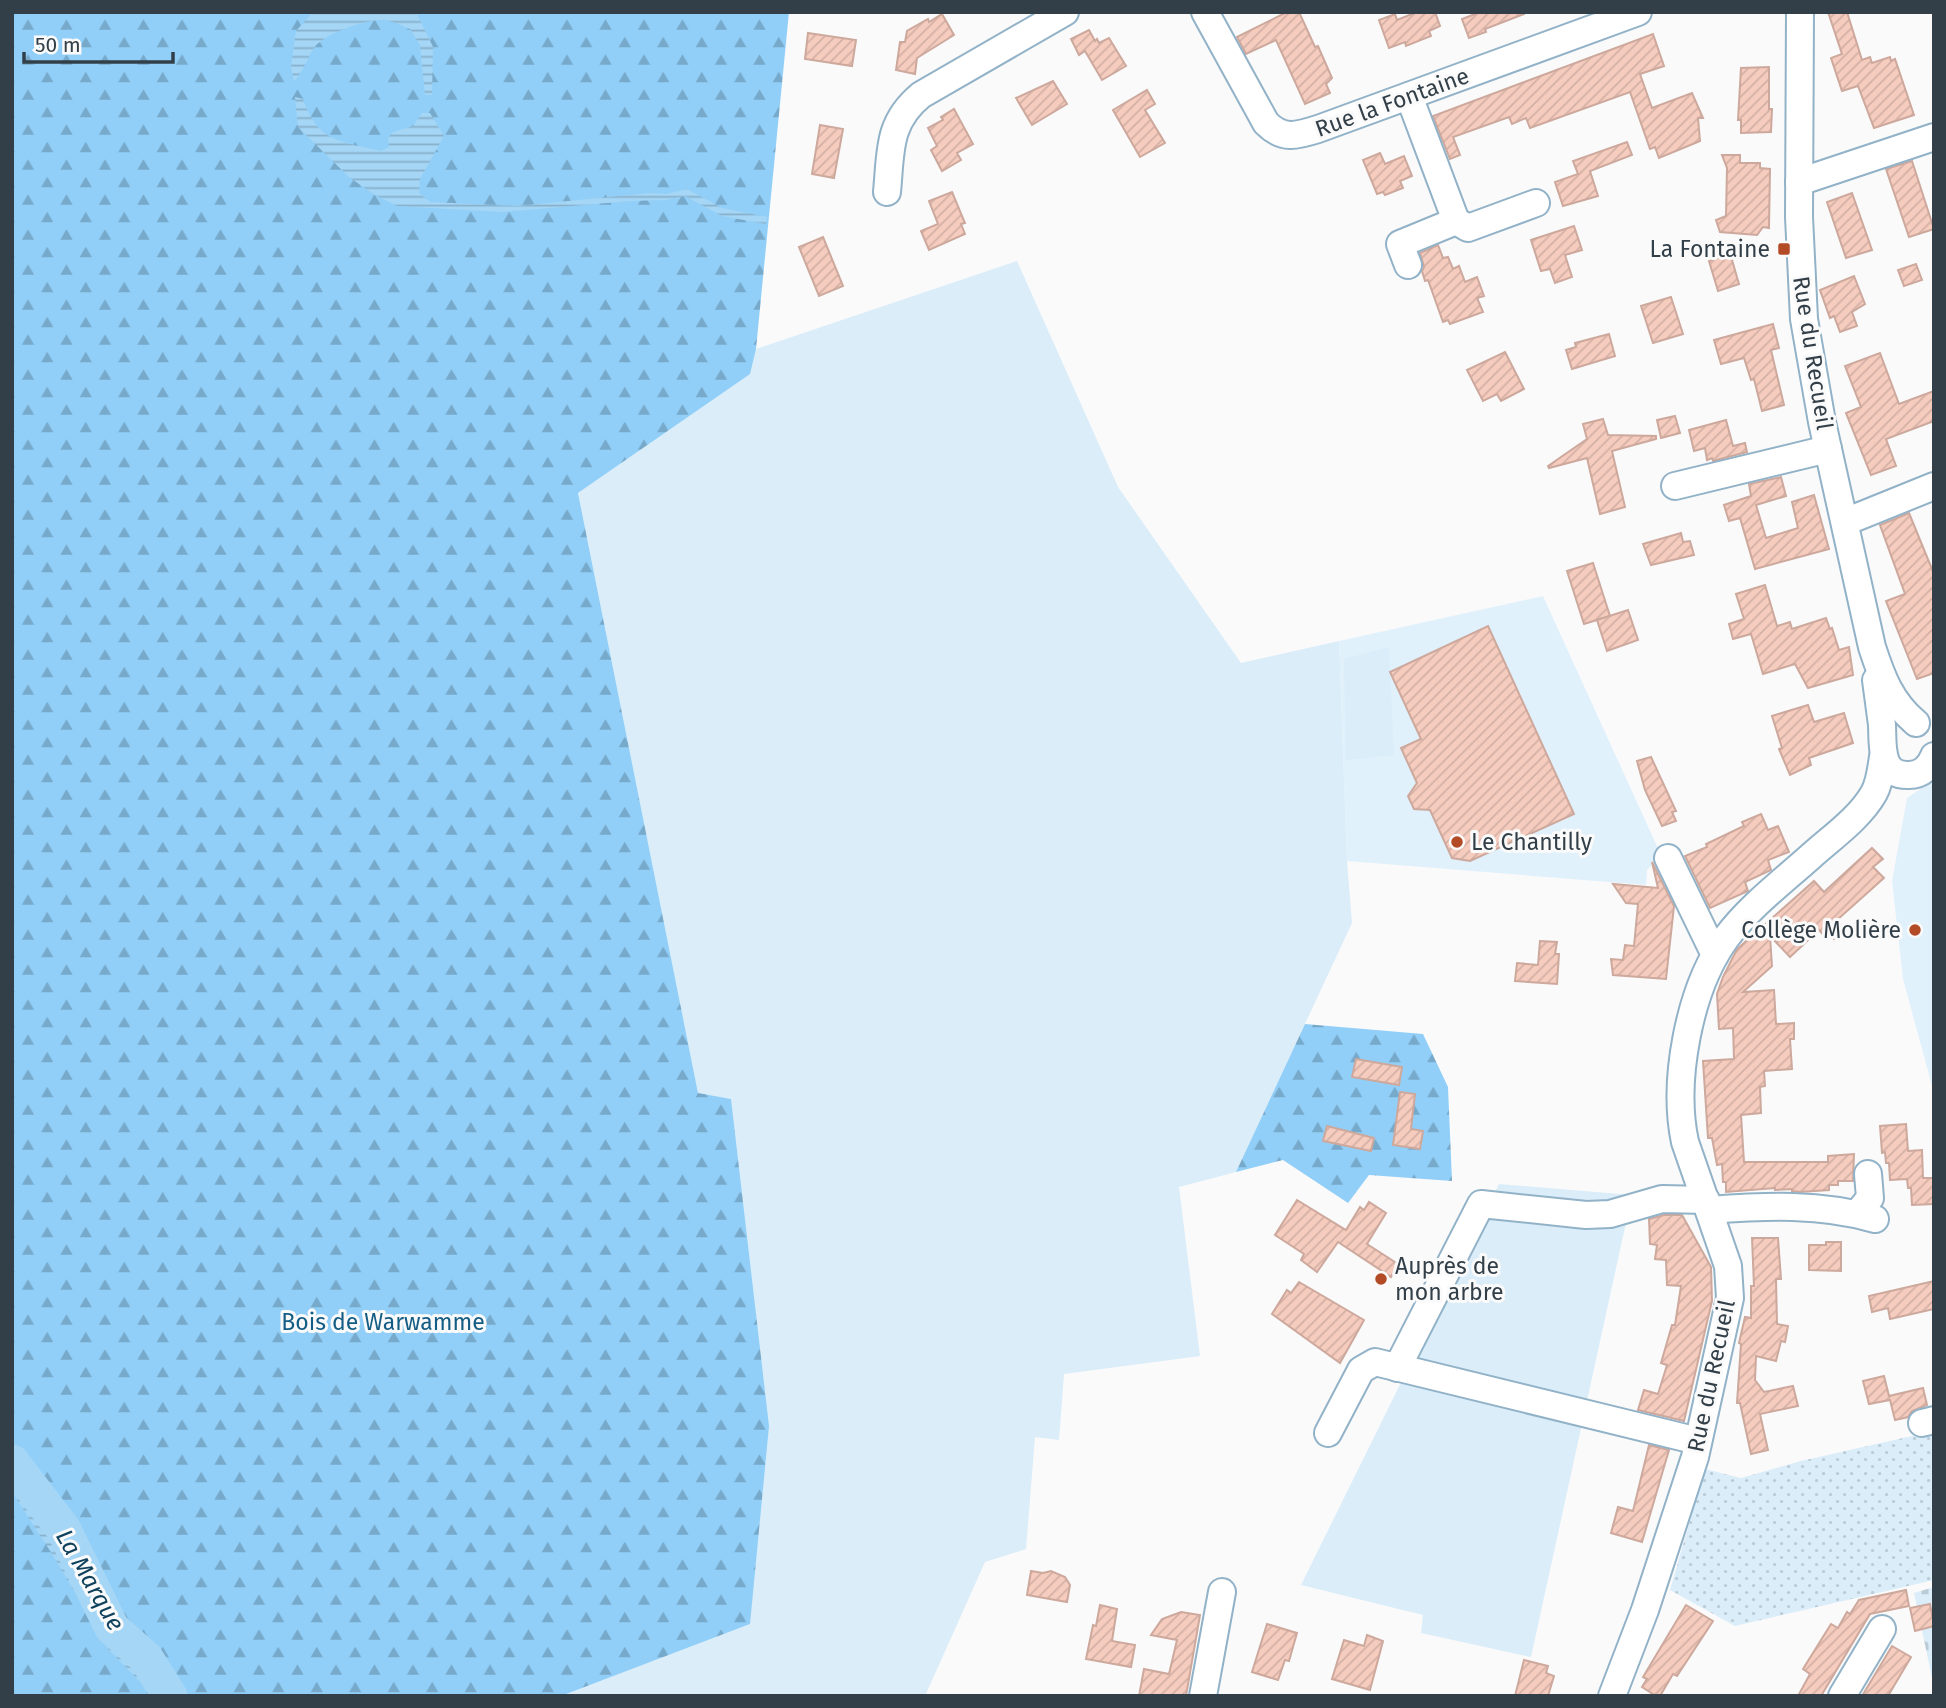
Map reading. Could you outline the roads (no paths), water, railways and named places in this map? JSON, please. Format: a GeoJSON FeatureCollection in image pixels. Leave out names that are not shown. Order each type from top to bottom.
{"type":"FeatureCollection","features":[{"type":"Feature","properties":{"kind":"street","name":"Rue la Fontaine"},"geometry":{"type":"LineString","coordinates":[[1205,12],[1266,122],[1280,134],[1296,136],[1638,12]]}},
{"type":"Feature","properties":{"kind":"street","name":"Rue du Recueil"},"geometry":{"type":"LineString","coordinates":[[1612,1696],[1649,1598],[1698,1441],[1730,1298],[1728,1266],[1685,1142],[1681,1122],[1684,1051],[1693,1015],[1715,955],[1727,937],[1756,905],[1852,819],[1879,800],[1927,747],[1893,700],[1872,647],[1828,449],[1804,318],[1799,252],[1800,12]]}},
{"type":"Feature","properties":{"kind":"street"},"geometry":{"type":"LineString","coordinates":[[887,192],[894,135],[902,114],[910,105],[921,95],[1056,14]]}},
{"type":"Feature","properties":{"kind":"street"},"geometry":{"type":"LineString","coordinates":[[1409,96],[1456,221],[1468,228],[1536,203]]}},
{"type":"Feature","properties":{"kind":"street"},"geometry":{"type":"LineString","coordinates":[[1799,182],[1934,137]]}},
{"type":"Feature","properties":{"kind":"street"},"geometry":{"type":"LineString","coordinates":[[1408,265],[1400,244],[1456,221]]}},
{"type":"Feature","properties":{"kind":"street"},"geometry":{"type":"LineString","coordinates":[[1675,486],[1828,449]]}},
{"type":"Feature","properties":{"kind":"street"},"geometry":{"type":"LineString","coordinates":[[1845,522],[1934,486]]}},
{"type":"Feature","properties":{"kind":"street","name":"Rue du Recueil"},"geometry":{"type":"LineString","coordinates":[[1852,819],[1875,792],[1882,750],[1872,647]]}},
{"type":"Feature","properties":{"kind":"street"},"geometry":{"type":"LineString","coordinates":[[1907,722],[1927,747],[1893,771],[1882,750],[1885,735],[1895,726],[1907,722]]}},
{"type":"Feature","properties":{"kind":"street"},"geometry":{"type":"LineString","coordinates":[[1668,858],[1715,955]]}},
{"type":"Feature","properties":{"kind":"street"},"geometry":{"type":"LineString","coordinates":[[1397,1368],[1481,1204],[1586,1215],[1611,1214],[1662,1199],[1708,1205],[1807,1206],[1866,1217],[1870,1198],[1868,1174]]}},
{"type":"Feature","properties":{"kind":"street"},"geometry":{"type":"LineString","coordinates":[[1328,1433],[1361,1370],[1375,1362],[1698,1441]]}},
{"type":"Feature","properties":{"kind":"street"},"geometry":{"type":"LineString","coordinates":[[1203,1696],[1222,1592]]}},
{"type":"Feature","properties":{"kind":"street"},"geometry":{"type":"LineString","coordinates":[[1842,1696],[1882,1629]]}},
{"type":"Feature","properties":{"kind":"waterway","name":"La Marque"},"geometry":{"type":"LineString","coordinates":[[12,1462],[64,1530],[112,1628],[146,1658],[170,1696]]}},
{"type":"Feature","properties":{"kind":"place","name":"La Fontaine"},"geometry":{"type":"Point","coordinates":[1784,249]}},
{"type":"Feature","properties":{"kind":"place","name":"Le Chantilly"},"geometry":{"type":"Point","coordinates":[1457,842]}},
{"type":"Feature","properties":{"kind":"place","name":"Collège Molière"},"geometry":{"type":"Point","coordinates":[1915,930]}},
{"type":"Feature","properties":{"kind":"place","name":"Auprès de mon arbre"},"geometry":{"type":"Point","coordinates":[1381,1279]}},
{"type":"Feature","properties":{"kind":"park label","name":"Bois de Warwamme"},"geometry":{"type":"Point","coordinates":[383,1322]}}]}
